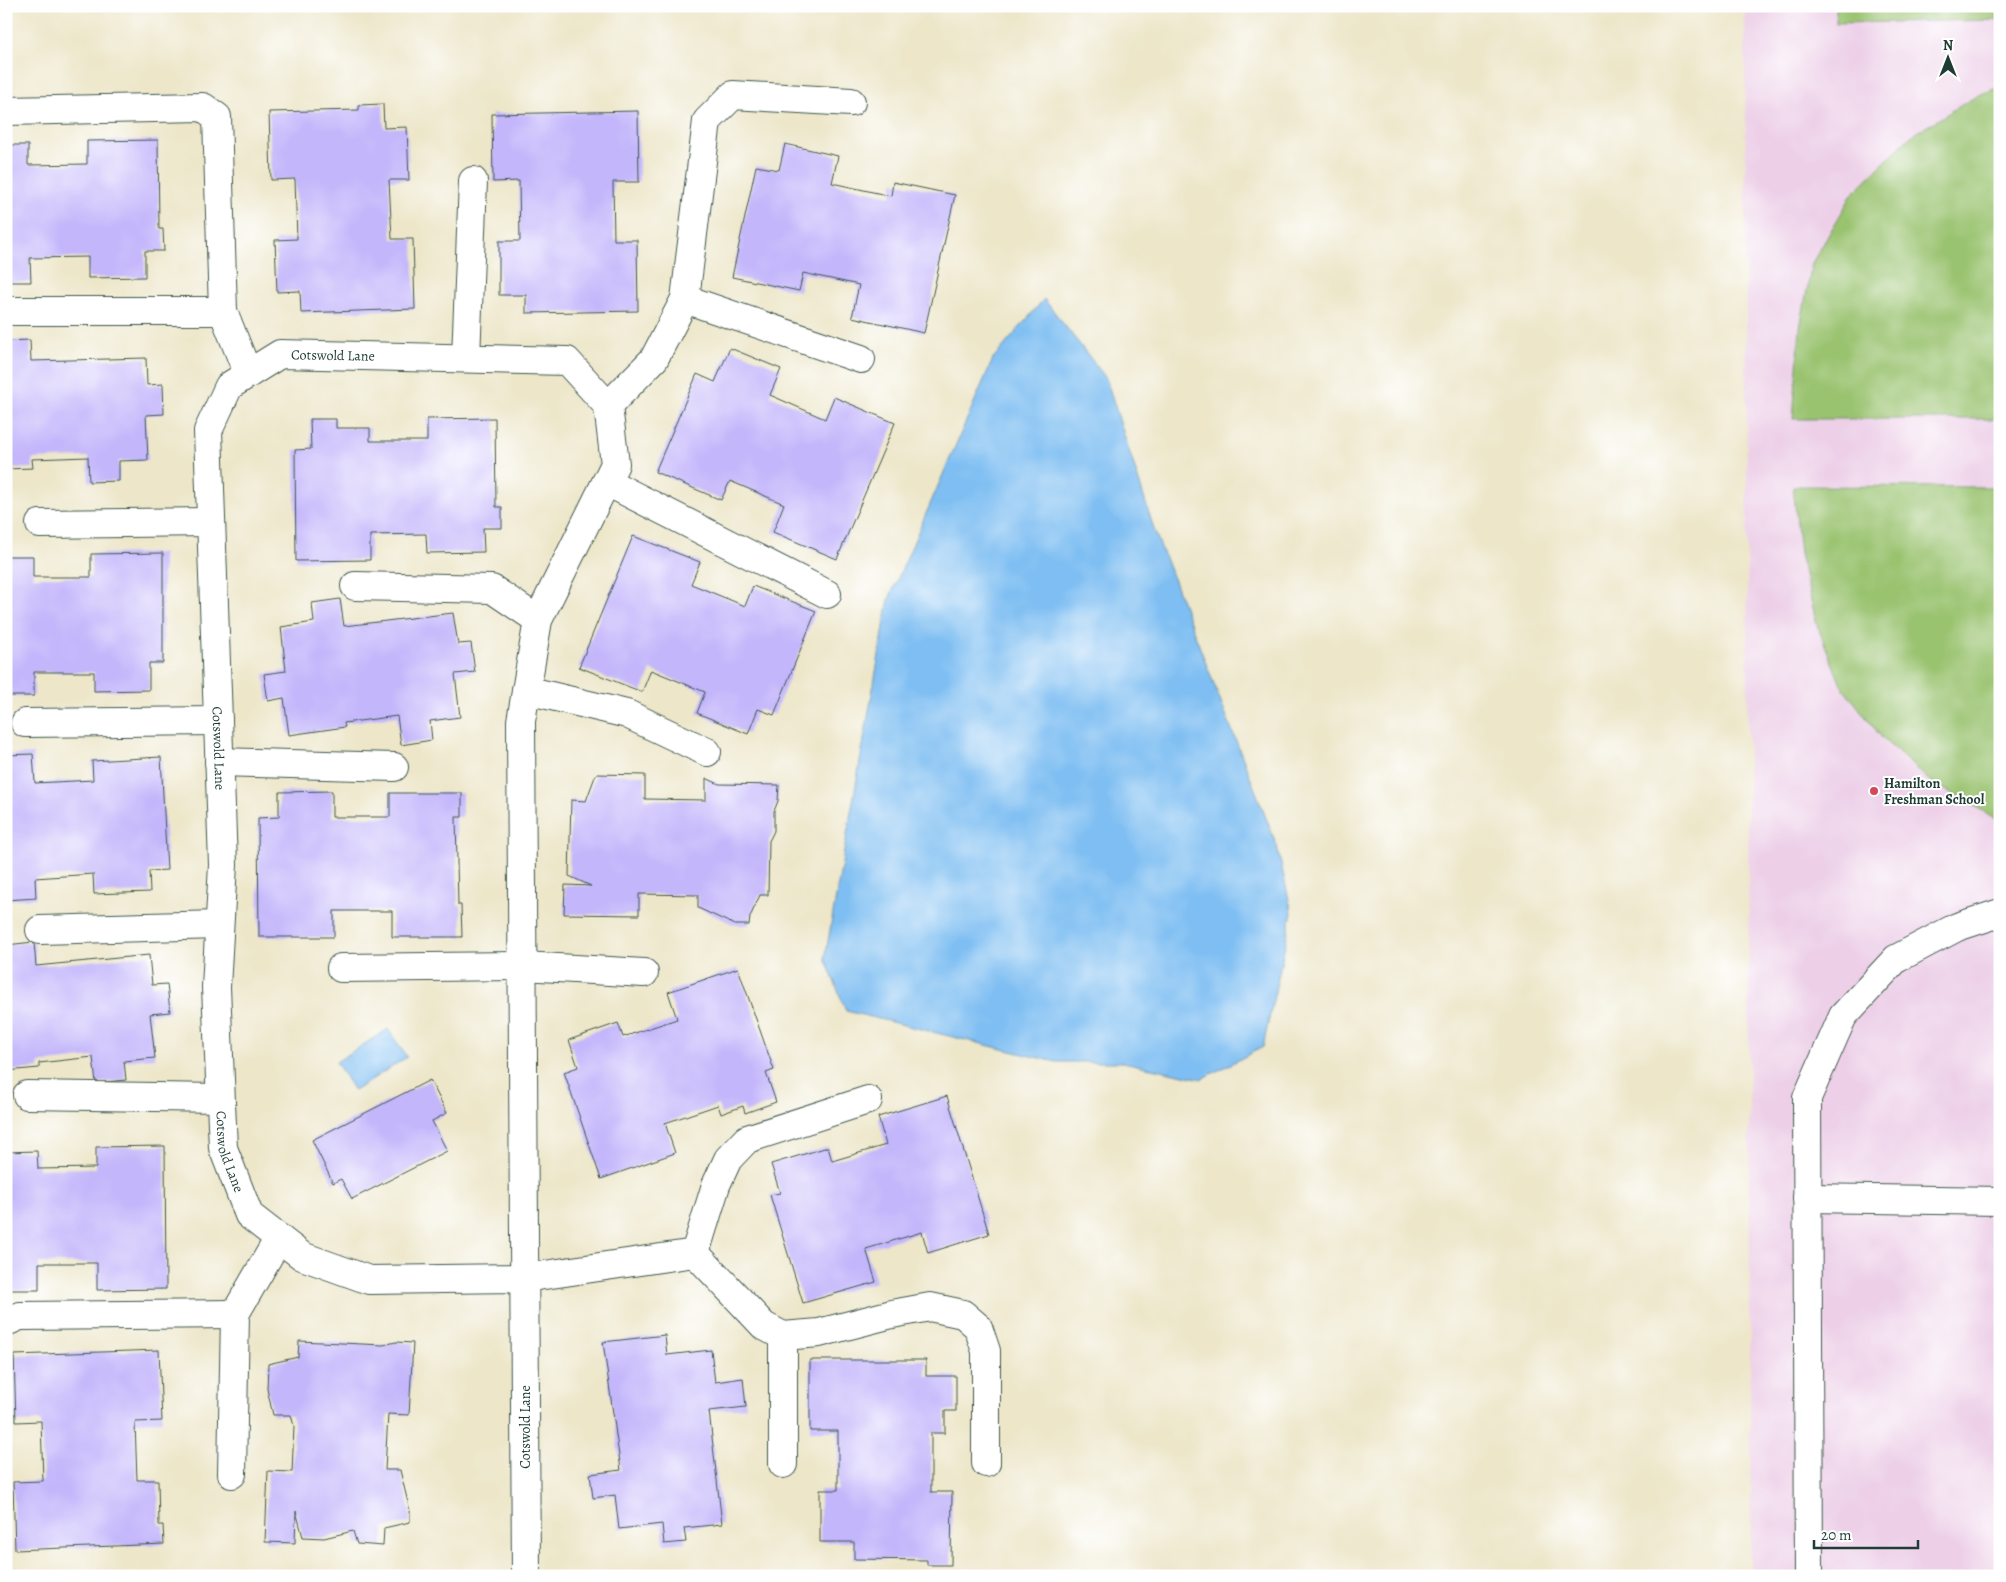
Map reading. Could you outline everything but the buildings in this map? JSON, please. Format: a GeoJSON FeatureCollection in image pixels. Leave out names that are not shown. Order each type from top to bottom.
{"type":"FeatureCollection","features":[{"type":"Feature","properties":{"kind":"street"},"geometry":{"type":"LineString","coordinates":[[608,406],[654,359],[685,299],[707,121],[733,95],[851,102]]}},
{"type":"Feature","properties":{"kind":"street"},"geometry":{"type":"LineString","coordinates":[[6,111],[204,107],[217,117],[223,311],[248,374]]}},
{"type":"Feature","properties":{"kind":"street"},"geometry":{"type":"LineString","coordinates":[[466,358],[473,181]]}},
{"type":"Feature","properties":{"kind":"street"},"geometry":{"type":"LineString","coordinates":[[685,299],[861,359]]}},
{"type":"Feature","properties":{"kind":"street"},"geometry":{"type":"LineString","coordinates":[[13,311],[223,311]]}},
{"type":"Feature","properties":{"kind":"street","name":"Cotswold Lane"},"geometry":{"type":"LineString","coordinates":[[524,1278],[369,1280],[302,1256],[249,1215],[223,1148],[216,987],[223,865],[208,431],[230,386],[280,354],[567,361],[608,406],[615,464],[538,620],[521,721],[526,1576]]}},
{"type":"Feature","properties":{"kind":"street"},"geometry":{"type":"LineString","coordinates":[[607,482],[827,594]]}},
{"type":"Feature","properties":{"kind":"street"},"geometry":{"type":"LineString","coordinates":[[40,524],[211,522]]}},
{"type":"Feature","properties":{"kind":"street"},"geometry":{"type":"LineString","coordinates":[[355,586],[492,589],[538,620]]}},
{"type":"Feature","properties":{"kind":"street"},"geometry":{"type":"LineString","coordinates":[[526,690],[627,714],[707,752]]}},
{"type":"Feature","properties":{"kind":"street"},"geometry":{"type":"LineString","coordinates":[[25,723],[218,721]]}},
{"type":"Feature","properties":{"kind":"street"},"geometry":{"type":"LineString","coordinates":[[219,762],[394,766]]}},
{"type":"Feature","properties":{"kind":"street"},"geometry":{"type":"LineString","coordinates":[[1809,1576],[1808,1098],[1843,1016],[1896,959],[1956,927],[2000,913]]}},
{"type":"Feature","properties":{"kind":"street"},"geometry":{"type":"LineString","coordinates":[[40,930],[219,925]]}},
{"type":"Feature","properties":{"kind":"street"},"geometry":{"type":"LineString","coordinates":[[341,968],[523,966],[644,973]]}},
{"type":"Feature","properties":{"kind":"street"},"geometry":{"type":"LineString","coordinates":[[28,1095],[220,1098]]}},
{"type":"Feature","properties":{"kind":"street"},"geometry":{"type":"LineString","coordinates":[[695,1253],[716,1185],[728,1159],[747,1139],[868,1100]]}},
{"type":"Feature","properties":{"kind":"street"},"geometry":{"type":"LineString","coordinates":[[1808,1198],[2000,1200]]}},
{"type":"Feature","properties":{"kind":"street"},"geometry":{"type":"LineString","coordinates":[[232,1474],[235,1314],[279,1238]]}},
{"type":"Feature","properties":{"kind":"street"},"geometry":{"type":"LineString","coordinates":[[524,1278],[695,1253]]}},
{"type":"Feature","properties":{"kind":"street"},"geometry":{"type":"LineString","coordinates":[[695,1253],[764,1326],[784,1336],[819,1333],[892,1314],[930,1307],[963,1314],[978,1327],[986,1351],[986,1464]]}},
{"type":"Feature","properties":{"kind":"street"},"geometry":{"type":"LineString","coordinates":[[6,1322],[20,1316],[235,1314]]}},
{"type":"Feature","properties":{"kind":"street"},"geometry":{"type":"LineString","coordinates":[[783,1464],[784,1336]]}},
{"type":"Feature","properties":{"kind":"shaded area","name":"Hamilton Freshman School"},"geometry":{"type":"Polygon","coordinates":[[[1745,6],[2000,6],[2000,1576],[1751,1576],[1745,6]]]}},
{"type":"Feature","properties":{"kind":"green space"},"geometry":{"type":"Polygon","coordinates":[[[1836,6],[2000,6],[2000,20],[1836,23],[1836,6]]]}},
{"type":"Feature","properties":{"kind":"green space"},"geometry":{"type":"Polygon","coordinates":[[[2000,87],[2000,419],[1793,419],[1800,328],[1812,263],[1853,193],[1911,136],[1978,95],[2000,87]]]}},
{"type":"Feature","properties":{"kind":"green space"},"geometry":{"type":"Polygon","coordinates":[[[1793,486],[2000,487],[2000,821],[1930,781],[1882,738],[1841,685],[1817,625],[1800,553],[1793,486]]]}},
{"type":"Feature","properties":{"kind":"water"},"geometry":{"type":"Polygon","coordinates":[[[1044,299],[1106,378],[1155,532],[1277,846],[1292,913],[1263,1047],[1202,1079],[1123,1062],[1056,1062],[846,1011],[825,958],[889,599],[993,359],[1044,299]]]}},
{"type":"Feature","properties":{"kind":"water"},"geometry":{"type":"Polygon","coordinates":[[[388,1029],[407,1057],[354,1091],[336,1062],[388,1029]]]}},
{"type":"Feature","properties":{"kind":"place","name":"Hamilton Freshman School"},"geometry":{"type":"Point","coordinates":[1874,791]}}]}
